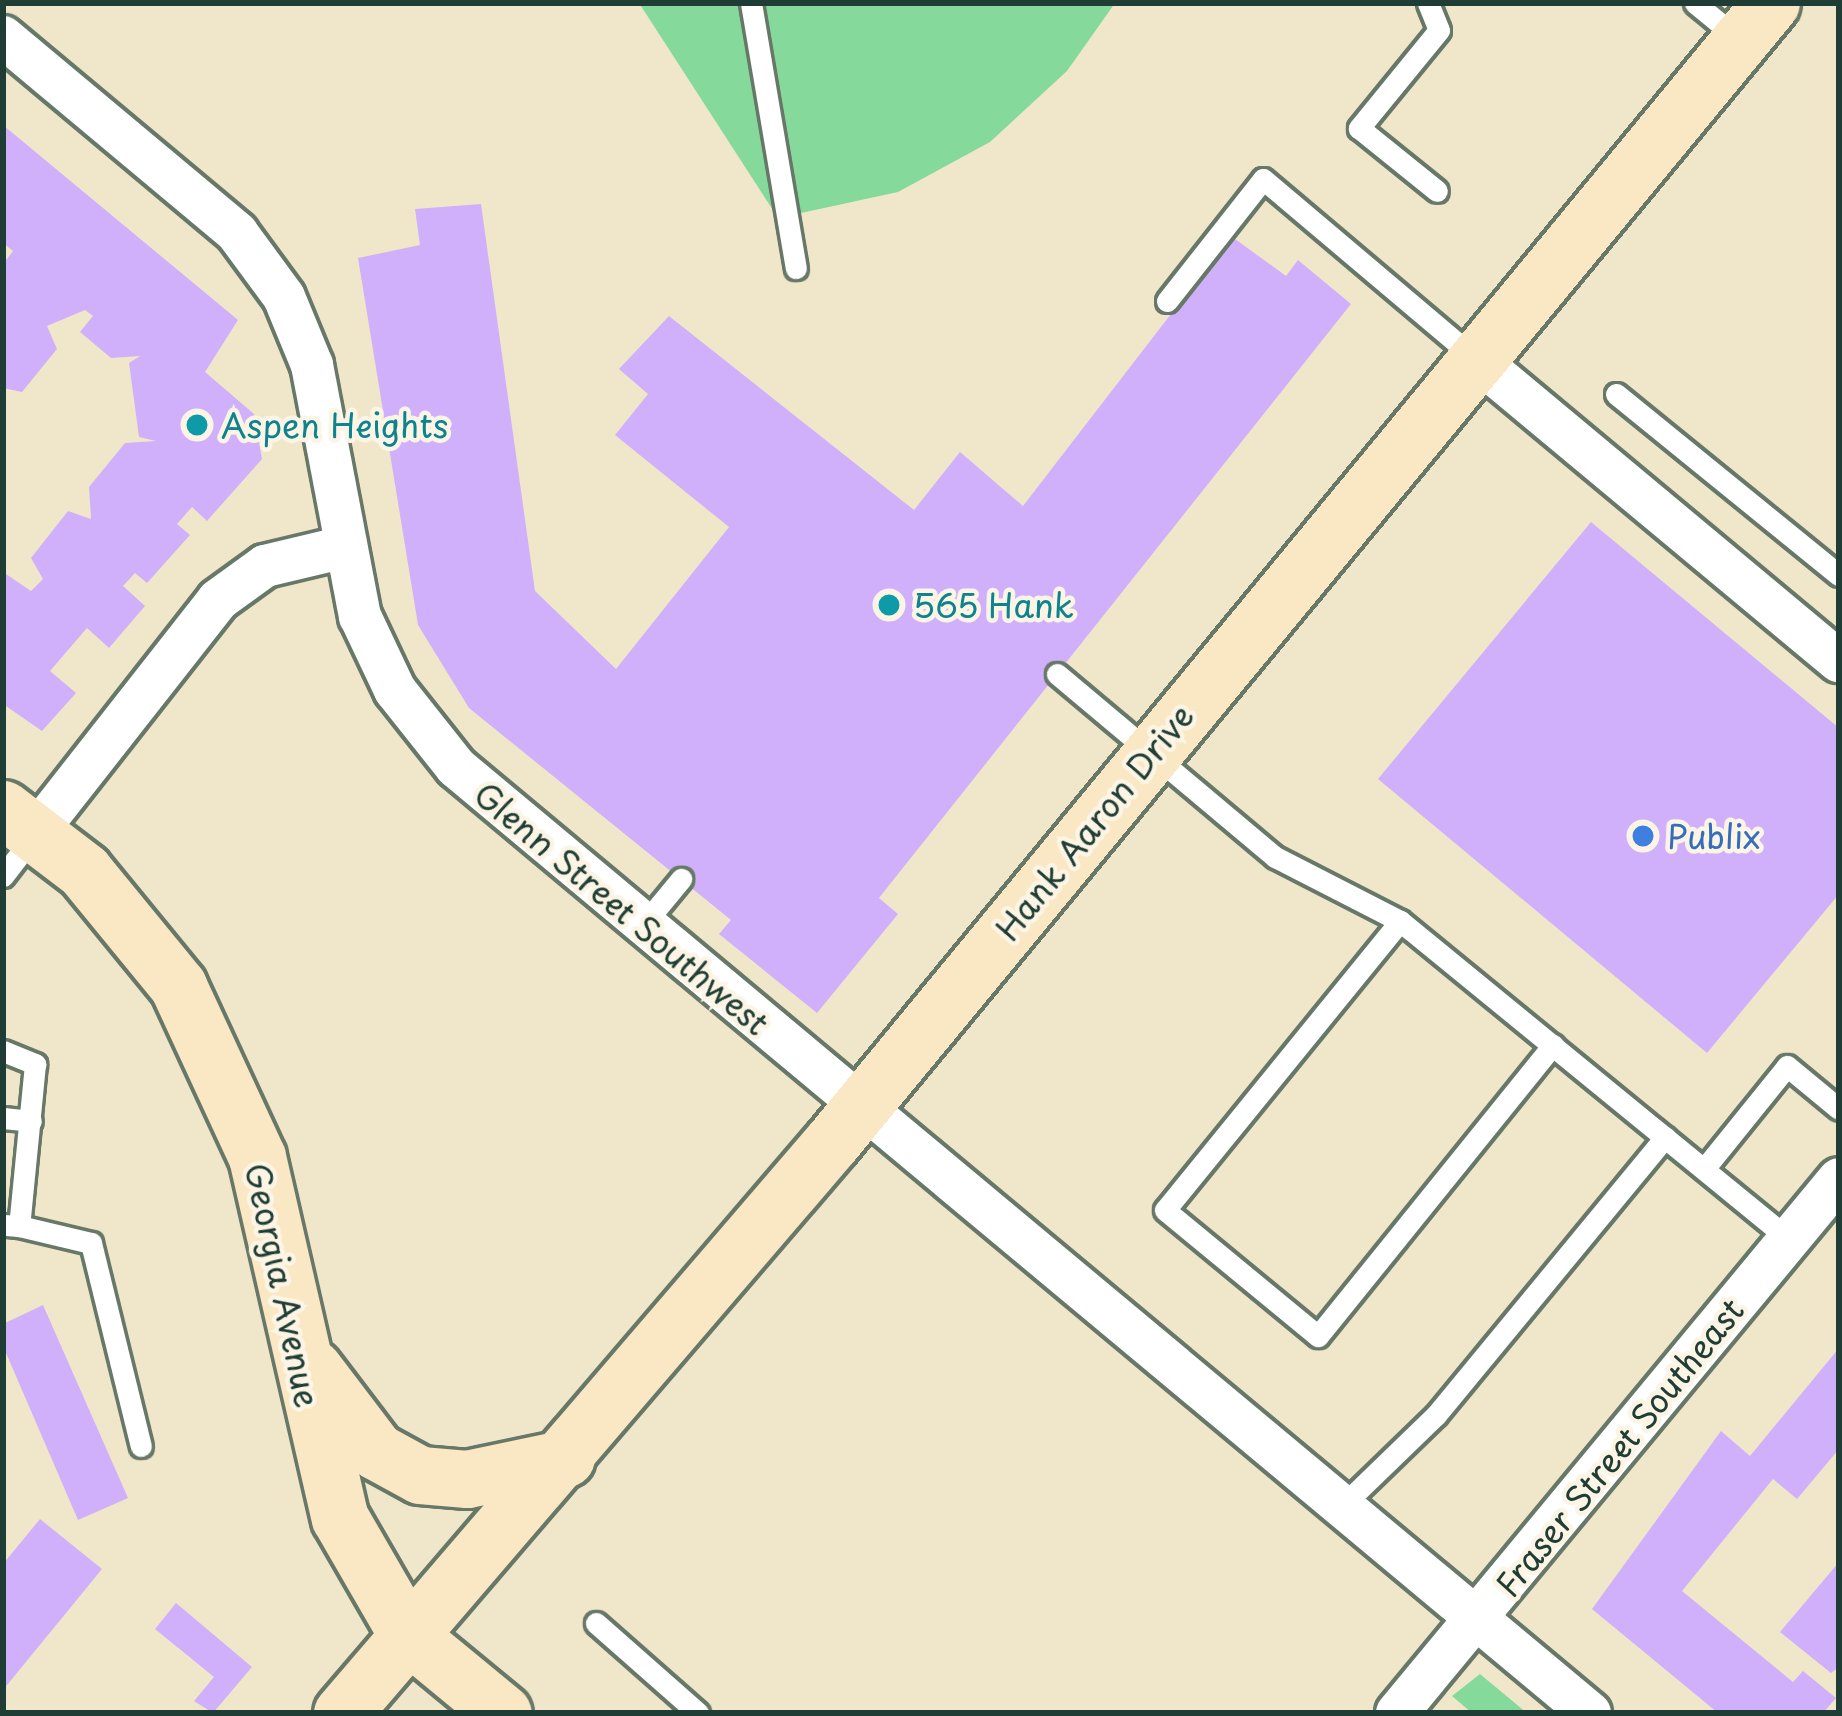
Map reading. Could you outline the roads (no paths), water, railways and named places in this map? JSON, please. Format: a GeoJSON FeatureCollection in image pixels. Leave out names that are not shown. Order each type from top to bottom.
{"type":"FeatureCollection","features":[{"type":"Feature","properties":{"kind":"main road","name":"Hank Aaron Drive"},"geometry":{"type":"LineString","coordinates":[[342,1713],[566,1458],[857,1111],[1756,21]]}},
{"type":"Feature","properties":{"kind":"main road","name":"Georgia Avenue"},"geometry":{"type":"LineString","coordinates":[[20,820],[130,921],[226,1076],[277,1232],[295,1339],[340,1518],[407,1634],[503,1713]]}},
{"type":"Feature","properties":{"kind":"main road"},"geometry":{"type":"LineString","coordinates":[[295,1339],[341,1415],[420,1475],[467,1479],[566,1458]]}},
{"type":"Feature","properties":{"kind":"street","name":"Glenn Street Southwest"},"geometry":{"type":"LineString","coordinates":[[3,37],[258,257],[312,365],[345,548],[394,690],[456,767],[857,1111],[1480,1617],[1591,1713]]}},
{"type":"Feature","properties":{"kind":"street"},"geometry":{"type":"LineString","coordinates":[[1476,358],[1839,662]]}},
{"type":"Feature","properties":{"kind":"street"},"geometry":{"type":"LineString","coordinates":[[20,820],[218,600],[266,566],[345,548]]}},
{"type":"Feature","properties":{"kind":"street","name":"Fraser Street Southeast"},"geometry":{"type":"LineString","coordinates":[[1397,1713],[1839,1179]]}},
{"type":"Feature","properties":{"kind":"lane"},"geometry":{"type":"LineString","coordinates":[[751,3],[796,268]]}},
{"type":"Feature","properties":{"kind":"lane"},"geometry":{"type":"LineString","coordinates":[[1428,3],[1439,30],[1359,128],[1437,191]]}},
{"type":"Feature","properties":{"kind":"lane"},"geometry":{"type":"LineString","coordinates":[[1695,3],[1756,21]]}},
{"type":"Feature","properties":{"kind":"lane"},"geometry":{"type":"LineString","coordinates":[[1167,301],[1263,179],[1476,358]]}},
{"type":"Feature","properties":{"kind":"lane"},"geometry":{"type":"LineString","coordinates":[[1616,394],[1839,575]]}},
{"type":"Feature","properties":{"kind":"lane"},"geometry":{"type":"LineString","coordinates":[[1057,674],[1154,749],[1275,857],[1400,921],[1789,1239]]}},
{"type":"Feature","properties":{"kind":"lane"},"geometry":{"type":"LineString","coordinates":[[3,876],[20,820]]}},
{"type":"Feature","properties":{"kind":"lane"},"geometry":{"type":"LineString","coordinates":[[643,926],[681,879]]}},
{"type":"Feature","properties":{"kind":"lane"},"geometry":{"type":"LineString","coordinates":[[1400,921],[1165,1210],[1318,1336],[1553,1046]]}},
{"type":"Feature","properties":{"kind":"lane"},"geometry":{"type":"LineString","coordinates":[[3,1051],[35,1064],[32,1121],[11,1226],[91,1243],[141,1446]]}},
{"type":"Feature","properties":{"kind":"lane"},"geometry":{"type":"LineString","coordinates":[[1704,1169],[1787,1066],[1839,1109]]}},
{"type":"Feature","properties":{"kind":"lane"},"geometry":{"type":"LineString","coordinates":[[3,1118],[32,1121]]}},
{"type":"Feature","properties":{"kind":"lane"},"geometry":{"type":"LineString","coordinates":[[1343,1505],[1436,1415],[1665,1137]]}},
{"type":"Feature","properties":{"kind":"lane"},"geometry":{"type":"LineString","coordinates":[[596,1623],[698,1713]]}},
{"type":"Feature","properties":{"kind":"place","name":"Aspen Heights"},"geometry":{"type":"Point","coordinates":[197,425]}},
{"type":"Feature","properties":{"kind":"place","name":"565 Hank"},"geometry":{"type":"Point","coordinates":[889,605]}},
{"type":"Feature","properties":{"kind":"place","name":"Publix"},"geometry":{"type":"Point","coordinates":[1643,836]}}]}
